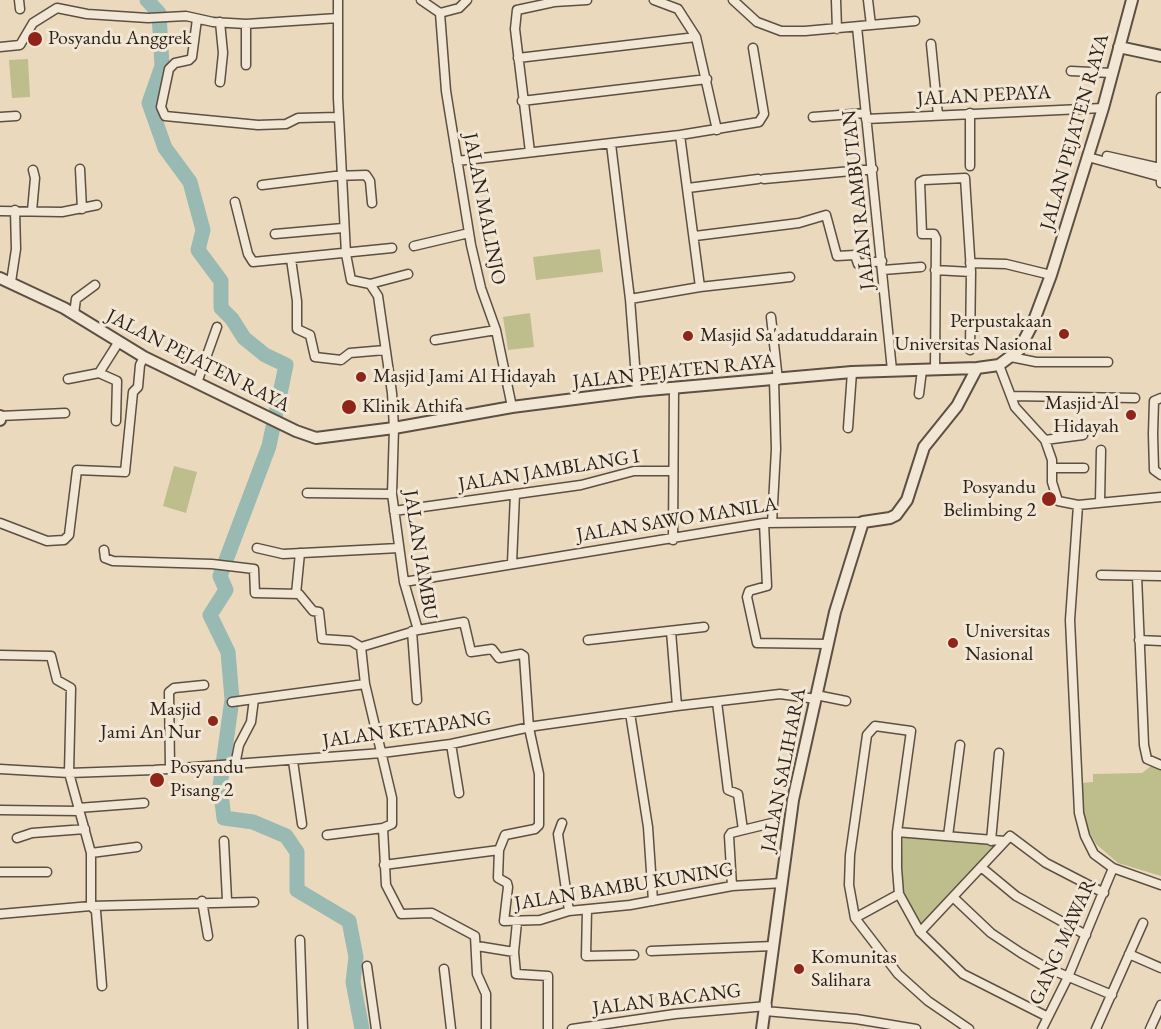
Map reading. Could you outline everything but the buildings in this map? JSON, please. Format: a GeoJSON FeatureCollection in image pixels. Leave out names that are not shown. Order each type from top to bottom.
{"type":"FeatureCollection","features":[{"type":"Feature","properties":{"kind":"street"},"geometry":{"type":"LineString","coordinates":[[338,0],[340,175],[343,228],[351,280],[370,284],[408,274]]}},
{"type":"Feature","properties":{"kind":"street"},"geometry":{"type":"LineString","coordinates":[[421,0],[435,8],[459,8],[467,0]]}},
{"type":"Feature","properties":{"kind":"street"},"geometry":{"type":"LineString","coordinates":[[530,152],[522,101],[514,20],[517,10],[554,2],[587,0]]}},
{"type":"Feature","properties":{"kind":"street"},"geometry":{"type":"LineString","coordinates":[[654,0],[678,9],[696,37],[717,129]]}},
{"type":"Feature","properties":{"kind":"street"},"geometry":{"type":"LineString","coordinates":[[733,0],[757,22],[773,29],[798,32],[915,21]]}},
{"type":"Feature","properties":{"kind":"street"},"geometry":{"type":"LineString","coordinates":[[836,0],[837,29]]}},
{"type":"Feature","properties":{"kind":"street"},"geometry":{"type":"LineString","coordinates":[[868,0],[874,25]]}},
{"type":"Feature","properties":{"kind":"street"},"geometry":{"type":"LineString","coordinates":[[873,0],[874,25]]}},
{"type":"Feature","properties":{"kind":"street","name":"JALAN PEJATEN RAYA"},"geometry":{"type":"LineString","coordinates":[[0,278],[74,314],[144,357],[266,417],[308,436],[320,438],[394,428],[512,407],[637,391],[852,372],[977,368],[999,365],[1019,350],[1029,332],[1051,275],[1089,154],[1131,0]]}},
{"type":"Feature","properties":{"kind":"street"},"geometry":{"type":"LineString","coordinates":[[0,47],[20,45],[33,23],[54,8],[87,14],[147,18],[186,16],[246,24],[338,18]]}},
{"type":"Feature","properties":{"kind":"street","name":"JALAN MALINJO"},"geometry":{"type":"LineString","coordinates":[[435,8],[469,233],[481,288],[496,330],[512,407]]}},
{"type":"Feature","properties":{"kind":"street"},"geometry":{"type":"LineString","coordinates":[[197,19],[192,57],[172,64],[169,69],[161,107],[165,116],[258,125],[286,124],[297,118],[339,117]]}},
{"type":"Feature","properties":{"kind":"street"},"geometry":{"type":"LineString","coordinates":[[220,22],[223,53],[220,82]]}},
{"type":"Feature","properties":{"kind":"street"},"geometry":{"type":"LineString","coordinates":[[246,24],[246,65]]}},
{"type":"Feature","properties":{"kind":"street","name":"JALAN RAMBUTAN"},"geometry":{"type":"LineString","coordinates":[[857,27],[892,370]]}},
{"type":"Feature","properties":{"kind":"street"},"geometry":{"type":"LineString","coordinates":[[518,58],[696,37]]}},
{"type":"Feature","properties":{"kind":"street"},"geometry":{"type":"LineString","coordinates":[[931,44],[938,115]]}},
{"type":"Feature","properties":{"kind":"street"},"geometry":{"type":"LineString","coordinates":[[1119,47],[1161,56]]}},
{"type":"Feature","properties":{"kind":"street"},"geometry":{"type":"LineString","coordinates":[[457,161],[611,144],[756,123],[763,119],[753,48]]}},
{"type":"Feature","properties":{"kind":"street"},"geometry":{"type":"LineString","coordinates":[[1071,71],[1112,73]]}},
{"type":"Feature","properties":{"kind":"street"},"geometry":{"type":"LineString","coordinates":[[522,101],[707,79]]}},
{"type":"Feature","properties":{"kind":"street"},"geometry":{"type":"LineString","coordinates":[[1161,97],[1161,183]]}},
{"type":"Feature","properties":{"kind":"street","name":"JALAN PEPAYA"},"geometry":{"type":"LineString","coordinates":[[813,117],[938,115],[1102,108]]}},
{"type":"Feature","properties":{"kind":"street"},"geometry":{"type":"LineString","coordinates":[[970,113],[970,166]]}},
{"type":"Feature","properties":{"kind":"street"},"geometry":{"type":"LineString","coordinates":[[0,117],[16,116]]}},
{"type":"Feature","properties":{"kind":"street"},"geometry":{"type":"LineString","coordinates":[[680,135],[700,287]]}},
{"type":"Feature","properties":{"kind":"street"},"geometry":{"type":"LineString","coordinates":[[611,144],[630,300],[637,391]]}},
{"type":"Feature","properties":{"kind":"street"},"geometry":{"type":"LineString","coordinates":[[1089,154],[1161,174]]}},
{"type":"Feature","properties":{"kind":"street"},"geometry":{"type":"LineString","coordinates":[[80,169],[82,209]]}},
{"type":"Feature","properties":{"kind":"street"},"geometry":{"type":"LineString","coordinates":[[688,188],[873,169]]}},
{"type":"Feature","properties":{"kind":"street"},"geometry":{"type":"LineString","coordinates":[[32,211],[35,178],[33,170]]}},
{"type":"Feature","properties":{"kind":"street"},"geometry":{"type":"LineString","coordinates":[[262,186],[340,175],[368,176],[372,203]]}},
{"type":"Feature","properties":{"kind":"street"},"geometry":{"type":"LineString","coordinates":[[936,369],[936,236],[921,234],[920,182],[924,180],[965,178],[971,268],[970,350]]}},
{"type":"Feature","properties":{"kind":"street"},"geometry":{"type":"LineString","coordinates":[[235,202],[250,259],[259,262],[392,248]]}},
{"type":"Feature","properties":{"kind":"street"},"geometry":{"type":"LineString","coordinates":[[0,211],[62,212],[97,205]]}},
{"type":"Feature","properties":{"kind":"street"},"geometry":{"type":"LineString","coordinates":[[11,282],[16,249],[15,210]]}},
{"type":"Feature","properties":{"kind":"street"},"geometry":{"type":"LineString","coordinates":[[695,236],[799,223],[826,215],[837,255],[855,255],[858,264],[921,267]]}},
{"type":"Feature","properties":{"kind":"street"},"geometry":{"type":"LineString","coordinates":[[275,234],[343,228]]}},
{"type":"Feature","properties":{"kind":"street"},"geometry":{"type":"LineString","coordinates":[[414,246],[469,233]]}},
{"type":"Feature","properties":{"kind":"street"},"geometry":{"type":"LineString","coordinates":[[291,260],[297,301],[297,329],[310,335],[315,357],[341,360],[350,353],[386,350]]}},
{"type":"Feature","properties":{"kind":"street"},"geometry":{"type":"LineString","coordinates":[[935,270],[1006,264],[1051,275]]}},
{"type":"Feature","properties":{"kind":"street"},"geometry":{"type":"LineString","coordinates":[[630,300],[700,287],[790,277]]}},
{"type":"Feature","properties":{"kind":"street","name":"JALAN JAMBU"},"geometry":{"type":"LineString","coordinates":[[361,646],[415,631],[404,582],[392,494],[394,428],[386,350],[378,296],[370,284]]}},
{"type":"Feature","properties":{"kind":"street"},"geometry":{"type":"LineString","coordinates":[[74,314],[77,298],[95,285]]}},
{"type":"Feature","properties":{"kind":"street"},"geometry":{"type":"LineString","coordinates":[[771,317],[776,380],[776,449],[768,523],[767,586],[749,591],[747,597],[757,643],[828,644]]}},
{"type":"Feature","properties":{"kind":"street"},"geometry":{"type":"LineString","coordinates":[[197,383],[217,327]]}},
{"type":"Feature","properties":{"kind":"street"},"geometry":{"type":"LineString","coordinates":[[435,340],[496,330]]}},
{"type":"Feature","properties":{"kind":"street"},"geometry":{"type":"LineString","coordinates":[[68,379],[90,376],[99,372],[118,343]]}},
{"type":"Feature","properties":{"kind":"street"},"geometry":{"type":"LineString","coordinates":[[0,523],[47,541],[64,540],[69,535],[77,470],[125,472],[133,392],[138,387],[140,365],[144,357]]}},
{"type":"Feature","properties":{"kind":"street"},"geometry":{"type":"LineString","coordinates":[[1011,357],[1036,362],[1108,362]]}},
{"type":"Feature","properties":{"kind":"street"},"geometry":{"type":"LineString","coordinates":[[999,365],[1015,407],[1045,440],[1052,468],[1052,482],[1058,501],[1078,505],[1161,497]]}},
{"type":"Feature","properties":{"kind":"street","name":"JALAN SAWO MANILA"},"geometry":{"type":"LineString","coordinates":[[404,582],[768,523],[863,522],[890,518],[896,515],[907,500],[924,447],[957,406],[977,368]]}},
{"type":"Feature","properties":{"kind":"street"},"geometry":{"type":"LineString","coordinates":[[919,394],[922,370]]}},
{"type":"Feature","properties":{"kind":"street"},"geometry":{"type":"LineString","coordinates":[[99,372],[117,381],[116,421]]}},
{"type":"Feature","properties":{"kind":"street"},"geometry":{"type":"LineString","coordinates":[[848,428],[852,372]]}},
{"type":"Feature","properties":{"kind":"street"},"geometry":{"type":"LineString","coordinates":[[673,540],[674,388]]}},
{"type":"Feature","properties":{"kind":"street"},"geometry":{"type":"LineString","coordinates":[[1011,396],[1136,398]]}},
{"type":"Feature","properties":{"kind":"street"},"geometry":{"type":"LineString","coordinates":[[1158,399],[1158,472]]}},
{"type":"Feature","properties":{"kind":"street"},"geometry":{"type":"LineString","coordinates":[[0,417],[64,413]]}},
{"type":"Feature","properties":{"kind":"street"},"geometry":{"type":"LineString","coordinates":[[1045,440],[1083,435]]}},
{"type":"Feature","properties":{"kind":"street"},"geometry":{"type":"LineString","coordinates":[[1100,502],[1101,450]]}},
{"type":"Feature","properties":{"kind":"street"},"geometry":{"type":"LineString","coordinates":[[1052,468],[1084,468]]}},
{"type":"Feature","properties":{"kind":"street","name":"JALAN JAMBLANG I"},"geometry":{"type":"LineString","coordinates":[[394,511],[581,485],[634,471],[673,471]]}},
{"type":"Feature","properties":{"kind":"street"},"geometry":{"type":"LineString","coordinates":[[307,493],[392,494]]}},
{"type":"Feature","properties":{"kind":"street"},"geometry":{"type":"LineString","coordinates":[[512,563],[514,494]]}},
{"type":"Feature","properties":{"kind":"street"},"geometry":{"type":"LineString","coordinates":[[1078,505],[1070,611],[1077,797],[1085,836],[1094,854],[1113,868],[1161,885]]}},
{"type":"Feature","properties":{"kind":"street","name":"JALAN SALIHARA"},"geometry":{"type":"LineString","coordinates":[[762,1029],[793,800],[828,644],[863,522]]}},
{"type":"Feature","properties":{"kind":"street"},"geometry":{"type":"LineString","coordinates":[[257,548],[275,554],[399,548]]}},
{"type":"Feature","properties":{"kind":"street"},"geometry":{"type":"LineString","coordinates":[[104,550],[106,559],[113,561],[212,564],[255,569],[256,593],[302,596],[313,611],[319,612],[321,639],[351,641],[357,647],[361,646],[365,684],[392,798],[392,824],[383,828],[327,835]]}},
{"type":"Feature","properties":{"kind":"street"},"geometry":{"type":"LineString","coordinates":[[296,594],[300,553]]}},
{"type":"Feature","properties":{"kind":"street"},"geometry":{"type":"LineString","coordinates":[[1101,575],[1161,576]]}},
{"type":"Feature","properties":{"kind":"street"},"geometry":{"type":"LineString","coordinates":[[1137,576],[1144,745],[1147,759],[1161,765]]}},
{"type":"Feature","properties":{"kind":"street"},"geometry":{"type":"LineString","coordinates":[[384,865],[499,850],[505,835],[535,829],[539,825],[539,774],[529,728],[523,655],[499,658],[492,650],[472,652],[463,622],[415,631],[417,700]]}},
{"type":"Feature","properties":{"kind":"street"},"geometry":{"type":"LineString","coordinates":[[588,640],[704,627]]}},
{"type":"Feature","properties":{"kind":"street"},"geometry":{"type":"LineString","coordinates":[[670,631],[677,706]]}},
{"type":"Feature","properties":{"kind":"street"},"geometry":{"type":"LineString","coordinates":[[1139,640],[1161,641]]}},
{"type":"Feature","properties":{"kind":"street"},"geometry":{"type":"LineString","coordinates":[[0,655],[50,656],[54,658],[57,680],[71,688],[69,773],[91,853],[91,906]]}},
{"type":"Feature","properties":{"kind":"street"},"geometry":{"type":"LineString","coordinates":[[232,702],[365,684]]}},
{"type":"Feature","properties":{"kind":"street"},"geometry":{"type":"LineString","coordinates":[[170,768],[169,692],[174,688],[204,685]]}},
{"type":"Feature","properties":{"kind":"street","name":"JALAN KETAPANG"},"geometry":{"type":"LineString","coordinates":[[0,769],[69,773],[235,765],[382,753],[451,744],[529,728],[677,706],[780,694],[846,701]]}},
{"type":"Feature","properties":{"kind":"street"},"geometry":{"type":"LineString","coordinates":[[235,765],[237,750],[251,722],[254,699]]}},
{"type":"Feature","properties":{"kind":"street"},"geometry":{"type":"LineString","coordinates":[[717,702],[728,788],[729,791],[735,791],[738,794],[743,830]]}},
{"type":"Feature","properties":{"kind":"street"},"geometry":{"type":"LineString","coordinates":[[630,713],[648,827],[653,901]]}},
{"type":"Feature","properties":{"kind":"street"},"geometry":{"type":"LineString","coordinates":[[969,1029],[954,1025],[898,974],[855,918],[849,885],[850,855],[867,735],[875,726],[911,731],[897,832],[899,894],[920,932],[963,974],[1048,1017]]}},
{"type":"Feature","properties":{"kind":"street"},"geometry":{"type":"LineString","coordinates":[[451,744],[459,793]]}},
{"type":"Feature","properties":{"kind":"street"},"geometry":{"type":"LineString","coordinates":[[948,836],[960,745]]}},
{"type":"Feature","properties":{"kind":"street"},"geometry":{"type":"LineString","coordinates":[[991,841],[999,753]]}},
{"type":"Feature","properties":{"kind":"street"},"geometry":{"type":"LineString","coordinates":[[293,760],[302,824]]}},
{"type":"Feature","properties":{"kind":"street"},"geometry":{"type":"LineString","coordinates":[[0,810],[79,809],[144,802]]}},
{"type":"Feature","properties":{"kind":"street"},"geometry":{"type":"LineString","coordinates":[[562,823],[558,834],[569,911]]}},
{"type":"Feature","properties":{"kind":"street"},"geometry":{"type":"LineString","coordinates":[[732,886],[729,835],[772,824]]}},
{"type":"Feature","properties":{"kind":"street"},"geometry":{"type":"LineString","coordinates":[[383,828],[387,889],[401,914],[432,913],[473,934],[477,946],[477,974],[486,994],[486,1029]]}},
{"type":"Feature","properties":{"kind":"street"},"geometry":{"type":"LineString","coordinates":[[17,838],[32,833],[85,829]]}},
{"type":"Feature","properties":{"kind":"street"},"geometry":{"type":"LineString","coordinates":[[897,832],[1005,841]]}},
{"type":"Feature","properties":{"kind":"street"},"geometry":{"type":"LineString","coordinates":[[920,932],[1012,836],[1046,863],[1104,893]]}},
{"type":"Feature","properties":{"kind":"street"},"geometry":{"type":"LineString","coordinates":[[224,842],[227,900]]}},
{"type":"Feature","properties":{"kind":"street"},"geometry":{"type":"LineString","coordinates":[[91,853],[137,847]]}},
{"type":"Feature","properties":{"kind":"street","name":"JALAN BAMBU KUNING"},"geometry":{"type":"LineString","coordinates":[[499,850],[498,878],[507,883],[508,887],[503,918],[506,922],[546,919],[569,911],[653,901],[732,886],[782,883]]}},
{"type":"Feature","properties":{"kind":"street"},"geometry":{"type":"LineString","coordinates":[[981,867],[1016,896],[1086,935]]}},
{"type":"Feature","properties":{"kind":"street","name":"GANG MAWAR"},"geometry":{"type":"LineString","coordinates":[[1042,1029],[1068,977],[1113,868]]}},
{"type":"Feature","properties":{"kind":"street"},"geometry":{"type":"LineString","coordinates":[[0,872],[47,872]]}},
{"type":"Feature","properties":{"kind":"street"},"geometry":{"type":"LineString","coordinates":[[855,918],[899,894]]}},
{"type":"Feature","properties":{"kind":"street"},"geometry":{"type":"LineString","coordinates":[[954,898],[991,933],[1045,967],[1112,995]]}},
{"type":"Feature","properties":{"kind":"street"},"geometry":{"type":"LineString","coordinates":[[0,914],[91,906],[227,900],[254,902]]}},
{"type":"Feature","properties":{"kind":"street"},"geometry":{"type":"LineString","coordinates":[[202,901],[208,936]]}},
{"type":"Feature","properties":{"kind":"street"},"geometry":{"type":"LineString","coordinates":[[91,906],[96,910],[102,986]]}},
{"type":"Feature","properties":{"kind":"street"},"geometry":{"type":"LineString","coordinates":[[587,910],[586,956],[634,955]]}},
{"type":"Feature","properties":{"kind":"street"},"geometry":{"type":"LineString","coordinates":[[517,922],[513,972],[518,975],[548,976],[548,1029]]}},
{"type":"Feature","properties":{"kind":"street"},"geometry":{"type":"LineString","coordinates":[[1096,1029],[1143,922]]}},
{"type":"Feature","properties":{"kind":"street"},"geometry":{"type":"LineString","coordinates":[[300,940],[303,1029]]}},
{"type":"Feature","properties":{"kind":"street"},"geometry":{"type":"LineString","coordinates":[[477,946],[514,952]]}},
{"type":"Feature","properties":{"kind":"street"},"geometry":{"type":"LineString","coordinates":[[651,951],[773,946]]}},
{"type":"Feature","properties":{"kind":"street"},"geometry":{"type":"LineString","coordinates":[[1129,954],[1161,968]]}},
{"type":"Feature","properties":{"kind":"street"},"geometry":{"type":"LineString","coordinates":[[367,966],[376,1029]]}},
{"type":"Feature","properties":{"kind":"street"},"geometry":{"type":"LineString","coordinates":[[444,969],[451,1029]]}},
{"type":"Feature","properties":{"kind":"street"},"geometry":{"type":"LineString","coordinates":[[1150,1029],[1161,1005]]}},
{"type":"Feature","properties":{"kind":"street","name":"JALAN BACANG"},"geometry":{"type":"LineString","coordinates":[[572,1029],[675,1014],[766,1008],[916,1029]]}},
{"type":"Feature","properties":{"kind":"shaded area"},"geometry":{"type":"Polygon","coordinates":[[[28,59],[30,97],[12,98],[9,60],[28,59]]]}},
{"type":"Feature","properties":{"kind":"shaded area"},"geometry":{"type":"Polygon","coordinates":[[[600,249],[603,272],[536,280],[533,257],[600,249]]]}},
{"type":"Feature","properties":{"kind":"shaded area"},"geometry":{"type":"Polygon","coordinates":[[[530,313],[534,347],[508,350],[503,317],[530,313]]]}},
{"type":"Feature","properties":{"kind":"shaded area"},"geometry":{"type":"Polygon","coordinates":[[[174,466],[197,472],[186,513],[163,506],[174,466]]]}},
{"type":"Feature","properties":{"kind":"shaded area"},"geometry":{"type":"Polygon","coordinates":[[[1151,766],[1161,767],[1161,876],[1118,863],[1096,844],[1082,819],[1081,783],[1093,782],[1093,774],[1142,773],[1151,766]]]}},
{"type":"Feature","properties":{"kind":"shaded area"},"geometry":{"type":"Polygon","coordinates":[[[903,832],[1001,843],[922,925],[901,887],[903,832]]]}},
{"type":"Feature","properties":{"kind":"waterway"},"geometry":{"type":"LineString","coordinates":[[147,0],[159,13],[162,66],[149,103],[165,148],[190,182],[203,230],[198,250],[221,281],[221,308],[232,319],[244,338],[265,355],[286,365],[269,446],[220,576],[226,590],[210,615],[228,652],[232,699],[220,786],[224,818],[253,822],[286,836],[297,852],[297,890],[349,921],[356,957],[353,982],[362,1029]]}},
{"type":"Feature","properties":{"kind":"place","name":"Posyandu Anggrek"},"geometry":{"type":"Point","coordinates":[35,39]}},
{"type":"Feature","properties":{"kind":"place","name":"Perpustakaan Universitas Nasional"},"geometry":{"type":"Point","coordinates":[1064,334]}},
{"type":"Feature","properties":{"kind":"place","name":"Masjid Sa'adatuddarain"},"geometry":{"type":"Point","coordinates":[688,336]}},
{"type":"Feature","properties":{"kind":"place","name":"Masjid Jami Al Hidayah"},"geometry":{"type":"Point","coordinates":[361,377]}},
{"type":"Feature","properties":{"kind":"place","name":"Klinik Athifa"},"geometry":{"type":"Point","coordinates":[349,407]}},
{"type":"Feature","properties":{"kind":"place","name":"Masjid Al Hidayah"},"geometry":{"type":"Point","coordinates":[1131,415]}},
{"type":"Feature","properties":{"kind":"place","name":"Posyandu Belimbing 2"},"geometry":{"type":"Point","coordinates":[1049,499]}},
{"type":"Feature","properties":{"kind":"place","name":"Universitas Nasional"},"geometry":{"type":"Point","coordinates":[953,643]}},
{"type":"Feature","properties":{"kind":"place","name":"Masjid Jami An Nur"},"geometry":{"type":"Point","coordinates":[213,721]}},
{"type":"Feature","properties":{"kind":"place","name":"Posyandu Pisang 2"},"geometry":{"type":"Point","coordinates":[157,780]}},
{"type":"Feature","properties":{"kind":"place","name":"Komunitas Salihara"},"geometry":{"type":"Point","coordinates":[799,969]}}]}
